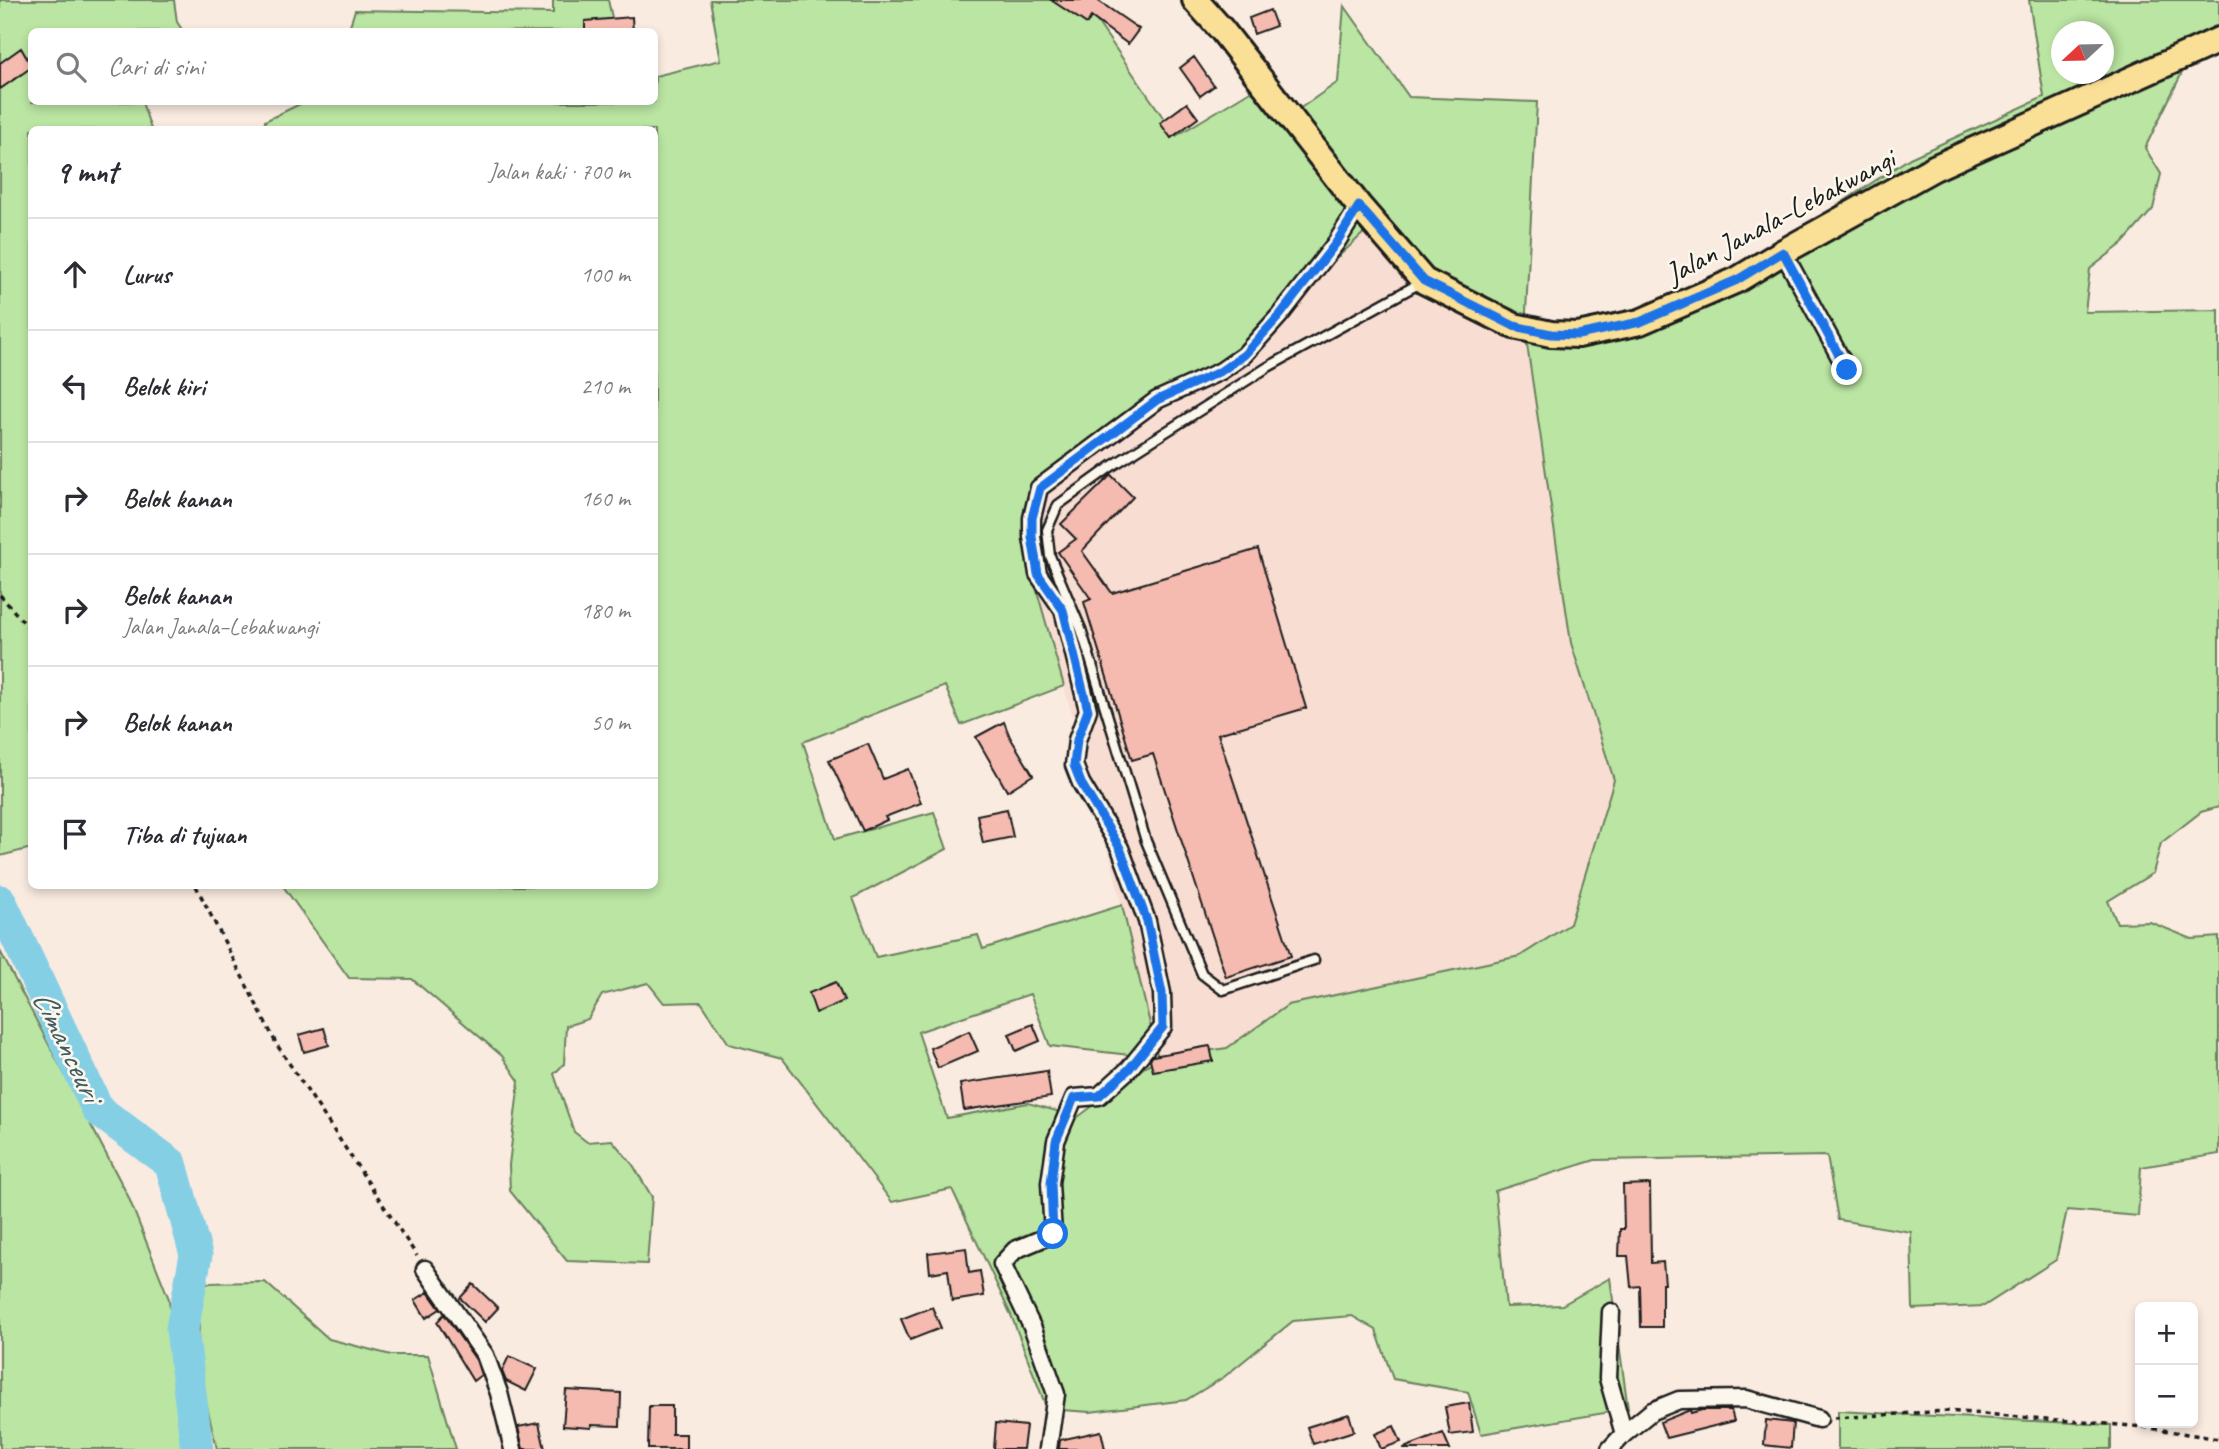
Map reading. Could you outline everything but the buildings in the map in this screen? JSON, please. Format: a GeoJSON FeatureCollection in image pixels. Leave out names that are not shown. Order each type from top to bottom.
{"type":"FeatureCollection","features":[{"type":"Feature","properties":{"kind":"main road","name":"Jalan Janala–Lebakwangi"},"geometry":{"type":"LineString","coordinates":[[1195,0],[1222,30],[1359,206],[1424,281],[1514,326],[1551,334],[1578,335],[1640,322],[1681,306],[1737,280],[1934,168],[2219,40]]}},
{"type":"Feature","properties":{"kind":"street"},"geometry":{"type":"LineString","coordinates":[[1048,1449],[1056,1394],[1033,1329],[1002,1264],[1015,1250],[1053,1234],[1051,1183],[1056,1141],[1074,1098],[1099,1096],[1129,1069],[1163,1027],[1162,993],[1147,921],[1120,848],[1081,783],[1074,765],[1077,740],[1088,710],[1063,610],[1038,574],[1032,518],[1040,488],[1157,400],[1221,371],[1244,355],[1280,315],[1336,243],[1359,206]]}},
{"type":"Feature","properties":{"kind":"street"},"geometry":{"type":"LineString","coordinates":[[1783,252],[1847,370]]}},
{"type":"Feature","properties":{"kind":"street"},"geometry":{"type":"LineString","coordinates":[[425,1269],[485,1355],[499,1393],[513,1449]]}},
{"type":"Feature","properties":{"kind":"street"},"geometry":{"type":"LineString","coordinates":[[1611,1312],[1608,1378],[1623,1434]]}},
{"type":"Feature","properties":{"kind":"street"},"geometry":{"type":"LineString","coordinates":[[1609,1449],[1652,1411],[1679,1401],[1746,1399],[1819,1419]]}},
{"type":"Feature","properties":{"kind":"lane"},"geometry":{"type":"LineString","coordinates":[[1314,960],[1223,990],[1202,974],[1146,841],[1081,629],[1050,556],[1047,530],[1058,505],[1112,466],[1268,367],[1424,281]]}},
{"type":"Feature","properties":{"kind":"path"},"geometry":{"type":"LineString","coordinates":[[0,595],[28,627]]}},
{"type":"Feature","properties":{"kind":"path"},"geometry":{"type":"LineString","coordinates":[[198,889],[277,1045],[425,1269]]}},
{"type":"Feature","properties":{"kind":"path"},"geometry":{"type":"LineString","coordinates":[[1819,1419],[1947,1412],[2144,1427],[2219,1439]]}},
{"type":"Feature","properties":{"kind":"shaded area"},"geometry":{"type":"Polygon","coordinates":[[[1369,227],[1525,331],[1571,643],[1614,780],[1570,924],[1520,956],[1288,1005],[1227,1048],[1158,1058],[1100,814],[1025,549],[1033,504],[1063,472],[1231,357],[1369,227]]]}},
{"type":"Feature","properties":{"kind":"green space"},"geometry":{"type":"Polygon","coordinates":[[[0,0],[174,0],[177,22],[181,28],[28,28],[28,105],[143,105],[150,126],[28,126],[28,849],[0,856],[0,0]]]}},
{"type":"Feature","properties":{"kind":"green space"},"geometry":{"type":"Polygon","coordinates":[[[553,0],[608,0],[614,28],[349,28],[355,10],[553,13],[553,0]]]}},
{"type":"Feature","properties":{"kind":"green space"},"geometry":{"type":"Polygon","coordinates":[[[710,0],[1073,0],[1085,4],[1176,136],[1262,84],[1289,116],[1338,82],[1344,5],[1409,97],[1537,102],[1525,331],[1612,325],[1742,268],[1910,158],[2044,97],[2029,0],[2219,0],[2219,28],[2202,32],[2145,148],[2161,174],[2153,209],[2123,243],[2090,269],[2085,312],[2219,310],[2219,807],[2201,812],[2161,843],[2153,873],[2108,901],[2117,923],[2150,922],[2192,939],[2219,937],[2219,1154],[2141,1167],[2138,1216],[2067,1210],[2056,1260],[1984,1306],[1913,1309],[1911,1232],[1838,1220],[1827,1156],[1595,1160],[1495,1191],[1506,1307],[1562,1305],[1610,1278],[1628,1409],[1481,1434],[1468,1392],[1393,1379],[1376,1330],[1352,1316],[1293,1321],[1224,1377],[1186,1400],[1090,1412],[1047,1409],[1011,1315],[952,1189],[892,1202],[782,1058],[729,1044],[701,1002],[664,1003],[648,983],[602,995],[588,1019],[566,1026],[564,1064],[554,1074],[574,1132],[587,1142],[612,1140],[633,1165],[652,1197],[647,1264],[567,1261],[510,1191],[509,1165],[519,1081],[502,1056],[412,979],[349,978],[285,889],[658,889],[658,126],[264,126],[265,121],[298,105],[658,105],[658,75],[721,60],[710,0]],[[1369,228],[1231,357],[1063,472],[1033,504],[1025,549],[1064,686],[961,725],[945,686],[803,742],[835,839],[934,812],[947,849],[853,898],[876,957],[978,935],[983,949],[1122,905],[1158,1058],[1227,1048],[1288,1005],[1520,956],[1570,924],[1614,780],[1571,643],[1525,331],[1369,228]],[[1030,994],[918,1032],[947,1118],[1028,1103],[1078,1117],[1157,1058],[1050,1046],[1030,994]]]}},
{"type":"Feature","properties":{"kind":"green space"},"geometry":{"type":"Polygon","coordinates":[[[0,951],[128,1196],[169,1299],[184,1449],[0,1449],[0,951]]]}},
{"type":"Feature","properties":{"kind":"green space"},"geometry":{"type":"Polygon","coordinates":[[[265,1282],[329,1339],[391,1355],[428,1355],[456,1449],[217,1449],[197,1364],[201,1283],[265,1282]]]}},
{"type":"Feature","properties":{"kind":"green space"},"geometry":{"type":"Polygon","coordinates":[[[1838,1411],[2111,1425],[2111,1449],[1838,1449],[1838,1411]]]}},
{"type":"Feature","properties":{"kind":"waterway","name":"Cimanceuri"},"geometry":{"type":"LineString","coordinates":[[0,901],[98,1110],[171,1164],[196,1255],[182,1329],[197,1449]]}},
{"type":"Feature","properties":{"kind":"route"},"geometry":{"type":"LineString","coordinates":[[1053,1234],[1051,1183],[1056,1141],[1074,1098],[1099,1096],[1129,1069],[1163,1027],[1162,993],[1147,921],[1120,848],[1081,783],[1074,765],[1077,740],[1088,710],[1063,610],[1038,574],[1032,518],[1040,488],[1157,400],[1221,371],[1244,355],[1280,315],[1336,243],[1359,206],[1424,281],[1514,326],[1551,334],[1578,335],[1640,322],[1737,280],[1783,252],[1847,370]]}}]}
